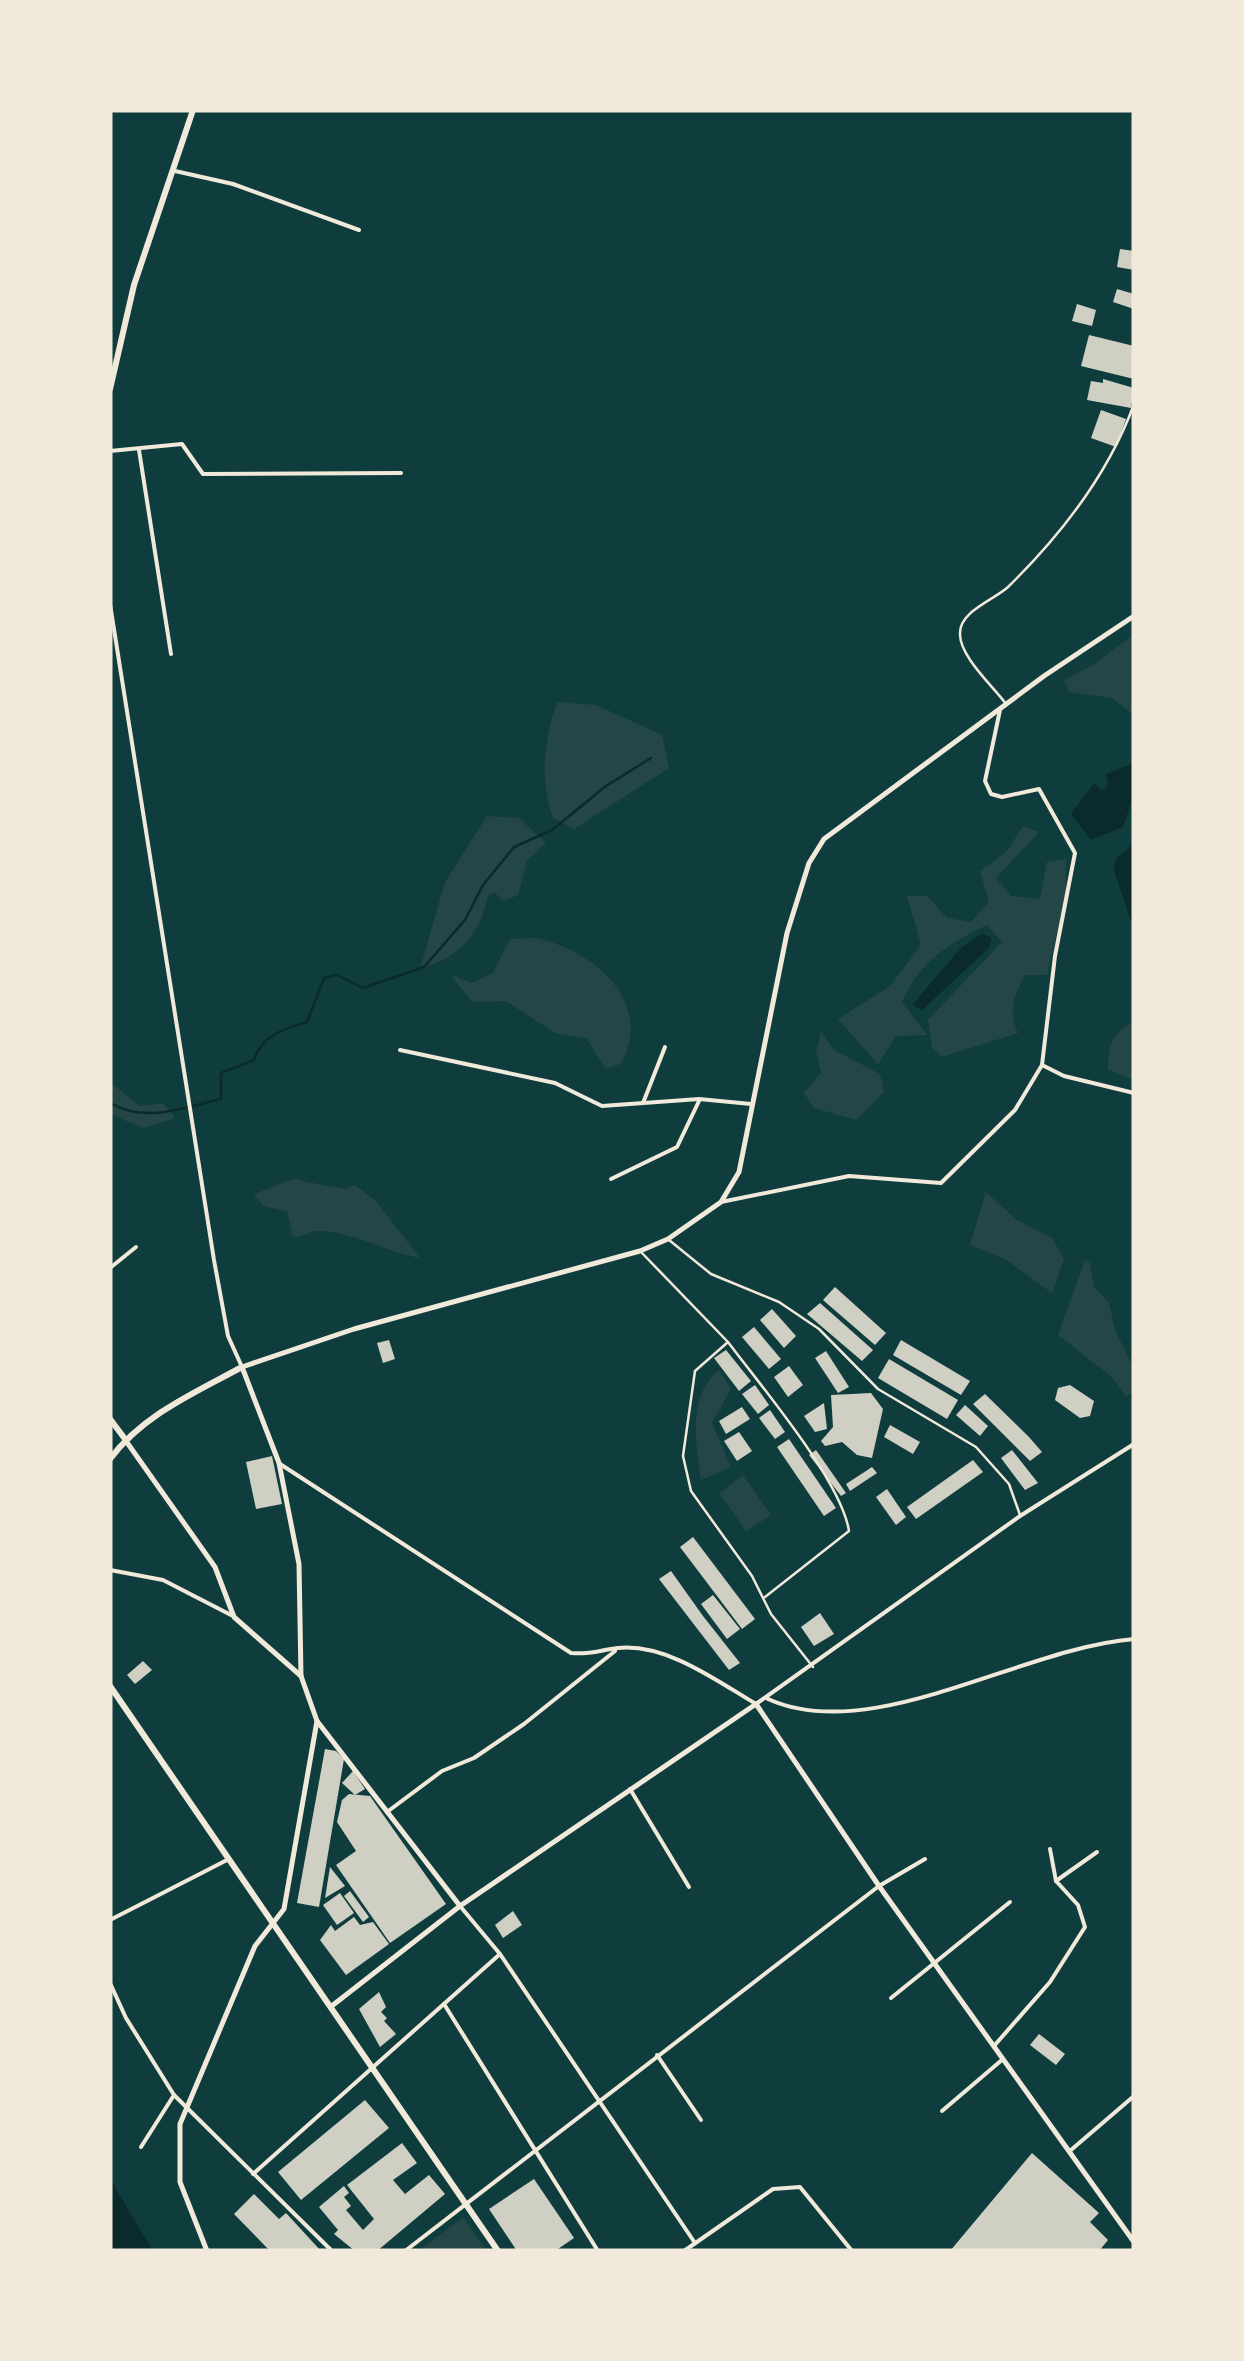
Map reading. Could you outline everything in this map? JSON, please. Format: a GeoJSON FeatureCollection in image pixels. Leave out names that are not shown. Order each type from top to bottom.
{"type":"FeatureCollection","features":[{"type":"Feature","properties":{"kind":"main road"},"geometry":{"type":"LineString","coordinates":[[110,388],[134,286],[192,110]]}},
{"type":"Feature","properties":{"kind":"main road"},"geometry":{"type":"LineString","coordinates":[[110,1460],[125,1439],[171,1405],[242,1367]]}},
{"type":"Feature","properties":{"kind":"main road"},"geometry":{"type":"LineString","coordinates":[[110,1419],[125,1439]]}},
{"type":"Feature","properties":{"kind":"main road"},"geometry":{"type":"LineString","coordinates":[[110,1686],[498,2251]]}},
{"type":"Feature","properties":{"kind":"street"},"geometry":{"type":"LineString","coordinates":[[170,170],[233,184],[359,230]]}},
{"type":"Feature","properties":{"kind":"street"},"geometry":{"type":"LineString","coordinates":[[110,452],[182,444],[203,474],[401,473]]}},
{"type":"Feature","properties":{"kind":"street"},"geometry":{"type":"LineString","coordinates":[[139,450],[171,654]]}},
{"type":"Feature","properties":{"kind":"street"},"geometry":{"type":"LineString","coordinates":[[110,604],[228,1336],[278,1463],[299,1564],[301,1676],[316,1721],[500,1954],[695,2243]]}},
{"type":"Feature","properties":{"kind":"street"},"geometry":{"type":"LineString","coordinates":[[721,1202],[739,1172],[797,894],[824,838],[1134,616]]}},
{"type":"Feature","properties":{"kind":"street"},"geometry":{"type":"LineString","coordinates":[[110,662],[119,663]]}},
{"type":"Feature","properties":{"kind":"street"},"geometry":{"type":"LineString","coordinates":[[242,1367],[354,1328],[640,1250],[668,1239],[721,1202],[849,1176],[941,1183],[1015,1110],[1042,1064],[1055,956],[1074,853],[1039,790],[1002,798],[990,794],[985,780],[1000,710]]}},
{"type":"Feature","properties":{"kind":"street"},"geometry":{"type":"LineString","coordinates":[[643,1102],[665,1047]]}},
{"type":"Feature","properties":{"kind":"street"},"geometry":{"type":"LineString","coordinates":[[400,1050],[556,1083],[602,1106],[699,1099],[753,1104]]}},
{"type":"Feature","properties":{"kind":"street"},"geometry":{"type":"LineString","coordinates":[[1042,1064],[1064,1076],[1134,1093]]}},
{"type":"Feature","properties":{"kind":"street"},"geometry":{"type":"LineString","coordinates":[[610,1179],[677,1147],[699,1099]]}},
{"type":"Feature","properties":{"kind":"street"},"geometry":{"type":"LineString","coordinates":[[110,1268],[136,1247]]}},
{"type":"Feature","properties":{"kind":"street"},"geometry":{"type":"LineString","coordinates":[[125,1439],[216,1567],[234,1616]]}},
{"type":"Feature","properties":{"kind":"street"},"geometry":{"type":"LineString","coordinates":[[332,2005],[460,1906],[768,1699],[1020,1516],[1134,1444]]}},
{"type":"Feature","properties":{"kind":"street"},"geometry":{"type":"LineString","coordinates":[[278,1463],[552,1642],[572,1652],[596,1656],[619,1648],[694,1667],[756,1704],[879,1886],[1134,2242]]}},
{"type":"Feature","properties":{"kind":"street"},"geometry":{"type":"LineString","coordinates":[[110,1570],[164,1580],[234,1616],[301,1676]]}},
{"type":"Feature","properties":{"kind":"street"},"geometry":{"type":"LineString","coordinates":[[768,1699],[784,1706],[831,1713],[865,1713],[1019,1663],[1134,1639]]}},
{"type":"Feature","properties":{"kind":"street"},"geometry":{"type":"LineString","coordinates":[[387,1812],[442,1771],[474,1758],[511,1732],[619,1648]]}},
{"type":"Feature","properties":{"kind":"street"},"geometry":{"type":"LineString","coordinates":[[207,2251],[180,2182],[178,2140],[186,2108],[256,1946],[286,1900],[316,1721]]}},
{"type":"Feature","properties":{"kind":"street"},"geometry":{"type":"LineString","coordinates":[[630,1789],[688,1887]]}},
{"type":"Feature","properties":{"kind":"street"},"geometry":{"type":"LineString","coordinates":[[994,2046],[1050,1982],[1086,1927],[1078,1905],[1056,1881],[1050,1849]]}},
{"type":"Feature","properties":{"kind":"street"},"geometry":{"type":"LineString","coordinates":[[1056,1881],[1097,1852]]}},
{"type":"Feature","properties":{"kind":"street"},"geometry":{"type":"LineString","coordinates":[[110,1920],[231,1858]]}},
{"type":"Feature","properties":{"kind":"street"},"geometry":{"type":"LineString","coordinates":[[404,2251],[879,1886],[925,1860]]}},
{"type":"Feature","properties":{"kind":"street"},"geometry":{"type":"LineString","coordinates":[[891,1998],[1010,1902]]}},
{"type":"Feature","properties":{"kind":"street"},"geometry":{"type":"LineString","coordinates":[[252,2174],[500,1954]]}},
{"type":"Feature","properties":{"kind":"street"},"geometry":{"type":"LineString","coordinates":[[110,1982],[126,2018],[174,2094],[332,2251]]}},
{"type":"Feature","properties":{"kind":"street"},"geometry":{"type":"LineString","coordinates":[[444,2004],[598,2251]]}},
{"type":"Feature","properties":{"kind":"street"},"geometry":{"type":"LineString","coordinates":[[657,2055],[701,2120]]}},
{"type":"Feature","properties":{"kind":"street"},"geometry":{"type":"LineString","coordinates":[[942,2111],[1004,2058]]}},
{"type":"Feature","properties":{"kind":"street"},"geometry":{"type":"LineString","coordinates":[[141,2147],[174,2094]]}},
{"type":"Feature","properties":{"kind":"street"},"geometry":{"type":"LineString","coordinates":[[1071,2150],[1134,2096]]}},
{"type":"Feature","properties":{"kind":"street"},"geometry":{"type":"LineString","coordinates":[[684,2251],[774,2189],[800,2187],[852,2251]]}},
{"type":"Feature","properties":{"kind":"lane"},"geometry":{"type":"LineString","coordinates":[[1006,705],[962,645],[959,631],[965,620],[1004,591],[1064,524],[1119,447],[1134,404]]}},
{"type":"Feature","properties":{"kind":"lane"},"geometry":{"type":"LineString","coordinates":[[668,1239],[711,1274],[779,1302],[819,1329],[878,1389],[976,1447],[1010,1484],[1020,1516]]}},
{"type":"Feature","properties":{"kind":"lane"},"geometry":{"type":"LineString","coordinates":[[640,1250],[728,1342],[784,1414],[841,1504],[849,1531],[765,1597]]}},
{"type":"Feature","properties":{"kind":"lane"},"geometry":{"type":"LineString","coordinates":[[728,1342],[695,1371],[683,1456],[692,1496],[812,1668]]}},
{"type":"Feature","properties":{"kind":"shaded area"},"geometry":{"type":"Polygon","coordinates":[[[1134,634],[1134,715],[1112,698],[1069,692],[1064,680],[1093,665],[1134,634]]]}},
{"type":"Feature","properties":{"kind":"shaded area"},"geometry":{"type":"Polygon","coordinates":[[[557,702],[596,705],[662,735],[669,768],[574,829],[553,818],[545,760],[557,702]]]}},
{"type":"Feature","properties":{"kind":"shaded area"},"geometry":{"type":"Polygon","coordinates":[[[1134,763],[1134,794],[1123,827],[1091,840],[1071,814],[1094,783],[1102,791],[1108,784],[1106,774],[1134,763]]]}},
{"type":"Feature","properties":{"kind":"shaded area"},"geometry":{"type":"Polygon","coordinates":[[[487,816],[519,818],[546,843],[527,861],[518,895],[504,901],[495,893],[488,895],[479,922],[466,943],[446,958],[420,969],[445,882],[487,816]]]}},
{"type":"Feature","properties":{"kind":"shaded area"},"geometry":{"type":"Polygon","coordinates":[[[1023,826],[1039,832],[996,878],[1011,896],[1040,899],[1047,862],[1066,859],[1066,894],[1047,975],[1025,975],[1015,996],[1013,1018],[1018,1033],[942,1057],[932,1048],[928,1020],[1002,942],[987,925],[948,947],[917,975],[902,1002],[927,1035],[896,1036],[878,1064],[838,1019],[890,986],[921,945],[907,896],[927,896],[947,918],[971,922],[989,902],[980,871],[1007,851],[1023,826]]]}},
{"type":"Feature","properties":{"kind":"shaded area"},"geometry":{"type":"Polygon","coordinates":[[[1134,843],[1134,930],[1114,871],[1115,860],[1134,843]]]}},
{"type":"Feature","properties":{"kind":"shaded area"},"geometry":{"type":"Polygon","coordinates":[[[983,933],[992,938],[989,948],[922,1010],[912,1005],[962,947],[983,933]]]}},
{"type":"Feature","properties":{"kind":"shaded area"},"geometry":{"type":"Polygon","coordinates":[[[535,938],[578,954],[612,982],[624,1000],[630,1020],[629,1041],[621,1064],[605,1068],[586,1038],[555,1033],[506,1001],[472,1002],[450,974],[471,983],[493,973],[510,939],[535,938]]]}},
{"type":"Feature","properties":{"kind":"shaded area"},"geometry":{"type":"Polygon","coordinates":[[[1134,1021],[1134,1080],[1108,1070],[1112,1041],[1134,1021]]]}},
{"type":"Feature","properties":{"kind":"shaded area"},"geometry":{"type":"Polygon","coordinates":[[[821,1032],[834,1050],[880,1074],[884,1092],[856,1120],[814,1108],[804,1093],[821,1073],[816,1051],[821,1032]]]}},
{"type":"Feature","properties":{"kind":"shaded area"},"geometry":{"type":"Polygon","coordinates":[[[110,1082],[140,1106],[163,1103],[175,1118],[143,1128],[110,1114],[110,1082]]]}},
{"type":"Feature","properties":{"kind":"shaded area"},"geometry":{"type":"Polygon","coordinates":[[[293,1179],[344,1189],[355,1185],[376,1201],[420,1258],[328,1231],[293,1237],[287,1211],[263,1206],[254,1194],[293,1179]]]}},
{"type":"Feature","properties":{"kind":"shaded area"},"geometry":{"type":"Polygon","coordinates":[[[986,1192],[1017,1220],[1052,1238],[1064,1259],[1052,1293],[1005,1259],[970,1245],[986,1192]]]}},
{"type":"Feature","properties":{"kind":"shaded area"},"geometry":{"type":"Polygon","coordinates":[[[1085,1260],[1090,1263],[1094,1287],[1109,1303],[1115,1330],[1134,1369],[1134,1391],[1126,1397],[1112,1377],[1058,1335],[1085,1260]]]}},
{"type":"Feature","properties":{"kind":"shaded area"},"geometry":{"type":"Polygon","coordinates":[[[719,1370],[731,1389],[712,1423],[731,1467],[701,1480],[696,1436],[698,1406],[709,1380],[719,1370]]]}},
{"type":"Feature","properties":{"kind":"shaded area"},"geometry":{"type":"Polygon","coordinates":[[[743,1475],[771,1515],[746,1531],[719,1493],[743,1475]]]}},
{"type":"Feature","properties":{"kind":"shaded area"},"geometry":{"type":"Polygon","coordinates":[[[110,2179],[153,2251],[110,2251],[110,2179]]]}},
{"type":"Feature","properties":{"kind":"shaded area"},"geometry":{"type":"Polygon","coordinates":[[[463,2217],[487,2251],[418,2251],[463,2217]]]}},
{"type":"Feature","properties":{"kind":"building"},"geometry":{"type":"Polygon","coordinates":[[[1120,249],[1134,251],[1134,270],[1117,267],[1120,249]]]}},
{"type":"Feature","properties":{"kind":"building"},"geometry":{"type":"Polygon","coordinates":[[[1117,289],[1134,294],[1134,309],[1113,302],[1117,289]]]}},
{"type":"Feature","properties":{"kind":"building"},"geometry":{"type":"Polygon","coordinates":[[[1077,304],[1096,310],[1092,326],[1072,321],[1077,304]]]}},
{"type":"Feature","properties":{"kind":"building"},"geometry":{"type":"Polygon","coordinates":[[[1089,335],[1134,346],[1134,379],[1081,366],[1089,335]]]}},
{"type":"Feature","properties":{"kind":"building"},"geometry":{"type":"Polygon","coordinates":[[[1103,379],[1134,388],[1131,408],[1087,400],[1091,381],[1103,383],[1103,379]]]}},
{"type":"Feature","properties":{"kind":"building"},"geometry":{"type":"Polygon","coordinates":[[[1101,410],[1126,419],[1116,447],[1091,438],[1101,410]]]}},
{"type":"Feature","properties":{"kind":"building"},"geometry":{"type":"Polygon","coordinates":[[[835,1287],[886,1333],[875,1345],[823,1300],[835,1287]]]}},
{"type":"Feature","properties":{"kind":"building"},"geometry":{"type":"Polygon","coordinates":[[[820,1303],[873,1350],[862,1361],[807,1314],[820,1303]]]}},
{"type":"Feature","properties":{"kind":"building"},"geometry":{"type":"Polygon","coordinates":[[[772,1309],[796,1336],[784,1348],[760,1320],[772,1309]]]}},
{"type":"Feature","properties":{"kind":"building"},"geometry":{"type":"Polygon","coordinates":[[[754,1327],[781,1359],[769,1369],[742,1337],[754,1327]]]}},
{"type":"Feature","properties":{"kind":"building"},"geometry":{"type":"Polygon","coordinates":[[[389,1340],[395,1359],[383,1363],[377,1343],[389,1340]]]}},
{"type":"Feature","properties":{"kind":"building"},"geometry":{"type":"Polygon","coordinates":[[[901,1340],[970,1381],[961,1395],[893,1355],[901,1340]]]}},
{"type":"Feature","properties":{"kind":"building"},"geometry":{"type":"Polygon","coordinates":[[[726,1350],[751,1381],[739,1391],[714,1358],[726,1350]]]}},
{"type":"Feature","properties":{"kind":"building"},"geometry":{"type":"Polygon","coordinates":[[[826,1351],[849,1387],[838,1393],[815,1358],[826,1351]]]}},
{"type":"Feature","properties":{"kind":"building"},"geometry":{"type":"Polygon","coordinates":[[[889,1359],[958,1400],[947,1419],[878,1378],[889,1359]]]}},
{"type":"Feature","properties":{"kind":"building"},"geometry":{"type":"Polygon","coordinates":[[[789,1366],[803,1385],[788,1397],[774,1377],[789,1366]]]}},
{"type":"Feature","properties":{"kind":"building"},"geometry":{"type":"Polygon","coordinates":[[[755,1385],[769,1405],[758,1414],[742,1394],[755,1385]]]}},
{"type":"Feature","properties":{"kind":"building"},"geometry":{"type":"Polygon","coordinates":[[[1070,1385],[1094,1401],[1090,1416],[1080,1418],[1055,1400],[1058,1388],[1070,1385]]]}},
{"type":"Feature","properties":{"kind":"building"},"geometry":{"type":"Polygon","coordinates":[[[871,1393],[883,1409],[872,1458],[857,1455],[842,1442],[825,1446],[821,1441],[833,1427],[831,1395],[871,1393]]]}},
{"type":"Feature","properties":{"kind":"building"},"geometry":{"type":"Polygon","coordinates":[[[985,1394],[1042,1452],[1030,1461],[973,1404],[985,1394]]]}},
{"type":"Feature","properties":{"kind":"building"},"geometry":{"type":"Polygon","coordinates":[[[824,1403],[827,1429],[815,1432],[804,1416],[824,1403]]]}},
{"type":"Feature","properties":{"kind":"building"},"geometry":{"type":"Polygon","coordinates":[[[965,1405],[988,1426],[980,1436],[956,1415],[965,1405]]]}},
{"type":"Feature","properties":{"kind":"building"},"geometry":{"type":"Polygon","coordinates":[[[742,1407],[750,1419],[726,1434],[719,1421],[742,1407]]]}},
{"type":"Feature","properties":{"kind":"building"},"geometry":{"type":"Polygon","coordinates":[[[770,1410],[785,1432],[775,1439],[759,1418],[770,1410]]]}},
{"type":"Feature","properties":{"kind":"building"},"geometry":{"type":"Polygon","coordinates":[[[890,1425],[920,1442],[913,1454],[884,1437],[890,1425]]]}},
{"type":"Feature","properties":{"kind":"building"},"geometry":{"type":"Polygon","coordinates":[[[739,1432],[752,1451],[737,1461],[724,1441],[739,1432]]]}},
{"type":"Feature","properties":{"kind":"building"},"geometry":{"type":"Polygon","coordinates":[[[789,1439],[836,1508],[824,1516],[777,1447],[789,1439]]]}},
{"type":"Feature","properties":{"kind":"building"},"geometry":{"type":"Polygon","coordinates":[[[816,1450],[846,1493],[841,1496],[809,1455],[816,1450]]]}},
{"type":"Feature","properties":{"kind":"building"},"geometry":{"type":"Polygon","coordinates":[[[1012,1450],[1038,1483],[1025,1490],[1001,1458],[1012,1450]]]}},
{"type":"Feature","properties":{"kind":"building"},"geometry":{"type":"Polygon","coordinates":[[[272,1456],[282,1504],[256,1509],[246,1462],[272,1456]]]}},
{"type":"Feature","properties":{"kind":"building"},"geometry":{"type":"Polygon","coordinates":[[[973,1460],[983,1472],[916,1519],[907,1507],[973,1460]]]}},
{"type":"Feature","properties":{"kind":"building"},"geometry":{"type":"Polygon","coordinates":[[[872,1467],[877,1473],[850,1491],[846,1484],[872,1467]]]}},
{"type":"Feature","properties":{"kind":"building"},"geometry":{"type":"Polygon","coordinates":[[[887,1489],[906,1517],[896,1525],[876,1497],[887,1489]]]}},
{"type":"Feature","properties":{"kind":"building"},"geometry":{"type":"Polygon","coordinates":[[[693,1537],[755,1619],[742,1629],[680,1547],[693,1537]]]}},
{"type":"Feature","properties":{"kind":"building"},"geometry":{"type":"Polygon","coordinates":[[[671,1571],[740,1663],[729,1670],[659,1579],[671,1571]]]}},
{"type":"Feature","properties":{"kind":"building"},"geometry":{"type":"Polygon","coordinates":[[[713,1595],[740,1629],[727,1639],[701,1604],[713,1595]]]}},
{"type":"Feature","properties":{"kind":"building"},"geometry":{"type":"Polygon","coordinates":[[[820,1613],[834,1634],[814,1646],[801,1627],[820,1613]]]}},
{"type":"Feature","properties":{"kind":"building"},"geometry":{"type":"Polygon","coordinates":[[[143,1661],[152,1670],[135,1684],[127,1675],[143,1661]]]}},
{"type":"Feature","properties":{"kind":"building"},"geometry":{"type":"Polygon","coordinates":[[[325,1749],[336,1751],[344,1759],[319,1907],[297,1903],[325,1749]]]}},
{"type":"Feature","properties":{"kind":"building"},"geometry":{"type":"Polygon","coordinates":[[[353,1771],[365,1789],[355,1795],[342,1783],[353,1771]]]}},
{"type":"Feature","properties":{"kind":"building"},"geometry":{"type":"Polygon","coordinates":[[[349,1794],[370,1796],[446,1904],[390,1943],[336,1865],[356,1851],[337,1822],[342,1800],[349,1794]]]}},
{"type":"Feature","properties":{"kind":"building"},"geometry":{"type":"Polygon","coordinates":[[[330,1867],[345,1886],[325,1898],[330,1867]]]}},
{"type":"Feature","properties":{"kind":"building"},"geometry":{"type":"Polygon","coordinates":[[[350,1891],[369,1917],[363,1922],[344,1896],[350,1891]]]}},
{"type":"Feature","properties":{"kind":"building"},"geometry":{"type":"Polygon","coordinates":[[[340,1893],[354,1913],[337,1925],[323,1905],[340,1893]]]}},
{"type":"Feature","properties":{"kind":"building"},"geometry":{"type":"Polygon","coordinates":[[[513,1911],[522,1925],[503,1938],[495,1925],[513,1911]]]}},
{"type":"Feature","properties":{"kind":"building"},"geometry":{"type":"Polygon","coordinates":[[[354,1917],[360,1925],[373,1922],[389,1944],[346,1975],[320,1940],[331,1925],[335,1931],[354,1917]]]}},
{"type":"Feature","properties":{"kind":"building"},"geometry":{"type":"Polygon","coordinates":[[[379,1992],[386,2007],[381,2012],[387,2018],[384,2021],[396,2034],[380,2047],[359,2009],[379,1992]]]}},
{"type":"Feature","properties":{"kind":"building"},"geometry":{"type":"Polygon","coordinates":[[[1039,2034],[1065,2054],[1056,2065],[1030,2045],[1039,2034]]]}},
{"type":"Feature","properties":{"kind":"building"},"geometry":{"type":"Polygon","coordinates":[[[365,2100],[389,2128],[301,2200],[278,2172],[365,2100]]]}},
{"type":"Feature","properties":{"kind":"building"},"geometry":{"type":"Polygon","coordinates":[[[402,2143],[417,2163],[393,2180],[405,2194],[429,2175],[445,2194],[377,2251],[355,2251],[334,2234],[338,2230],[319,2207],[344,2186],[349,2193],[344,2197],[351,2206],[346,2210],[363,2230],[374,2219],[347,2185],[402,2143]]]}},
{"type":"Feature","properties":{"kind":"building"},"geometry":{"type":"Polygon","coordinates":[[[1032,2153],[1099,2213],[1090,2222],[1108,2240],[1099,2251],[950,2251],[1032,2153]]]}},
{"type":"Feature","properties":{"kind":"building"},"geometry":{"type":"Polygon","coordinates":[[[534,2179],[574,2238],[555,2251],[517,2251],[489,2209],[534,2179]]]}},
{"type":"Feature","properties":{"kind":"building"},"geometry":{"type":"Polygon","coordinates":[[[254,2194],[279,2219],[286,2213],[321,2251],[270,2251],[234,2214],[254,2194]]]}},
{"type":"Feature","properties":{"kind":"waterway"},"geometry":{"type":"LineString","coordinates":[[110,1103],[151,1113],[221,1099],[221,1073],[254,1060],[262,1044],[275,1034],[307,1022],[324,978],[337,975],[363,988],[424,967],[465,920],[483,885],[514,847],[552,830],[606,786],[651,758]]}}]}
